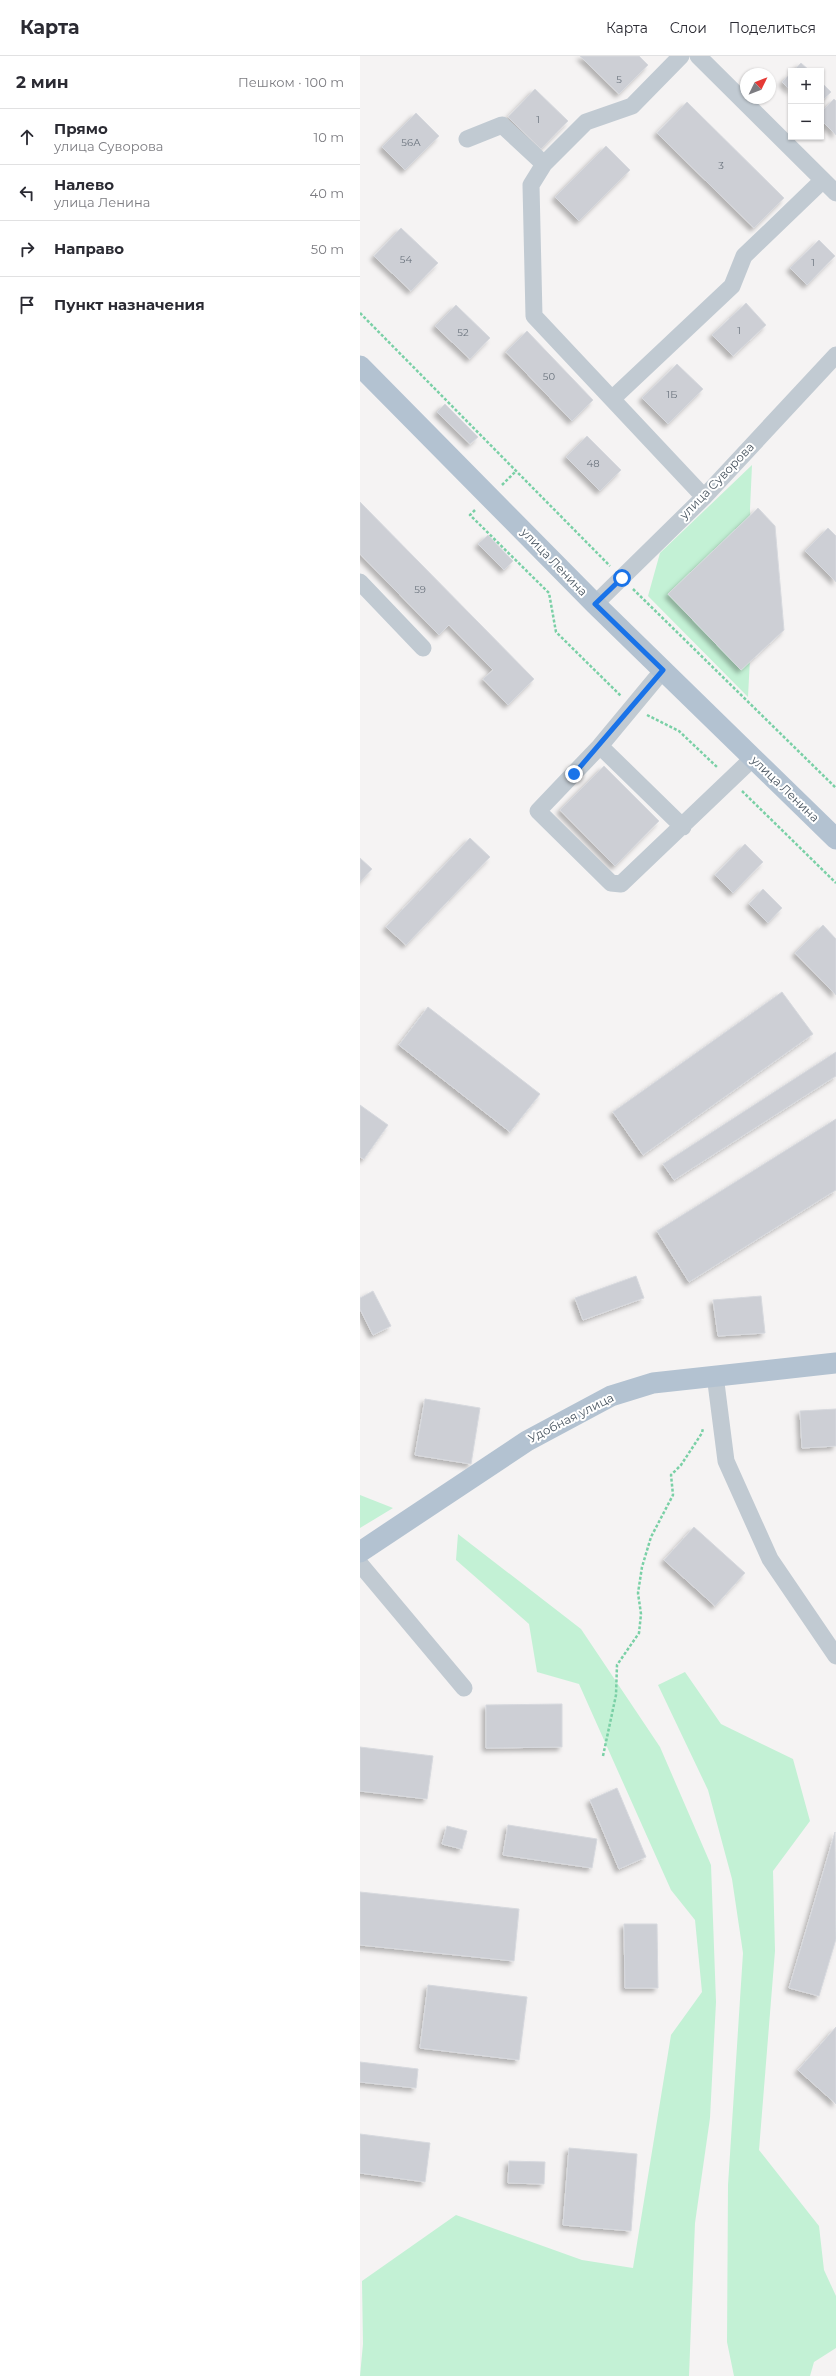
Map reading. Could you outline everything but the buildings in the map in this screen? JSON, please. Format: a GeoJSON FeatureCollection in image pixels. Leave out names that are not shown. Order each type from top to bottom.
{"type":"FeatureCollection","features":[{"type":"Feature","properties":{"kind":"main road","name":"улица Ленина"},"geometry":{"type":"LineString","coordinates":[[360,366],[595,604],[836,839]]}},
{"type":"Feature","properties":{"kind":"main road","name":"Удобная улица"},"geometry":{"type":"LineString","coordinates":[[360,1552],[527,1441],[570,1416],[610,1396],[653,1383],[715,1375],[836,1363]]}},
{"type":"Feature","properties":{"kind":"street"},"geometry":{"type":"LineString","coordinates":[[681,56],[632,106],[586,122],[544,164],[531,185],[534,316],[704,496]]}},
{"type":"Feature","properties":{"kind":"street"},"geometry":{"type":"LineString","coordinates":[[698,56],[836,193]]}},
{"type":"Feature","properties":{"kind":"street"},"geometry":{"type":"LineString","coordinates":[[467,139],[502,125],[544,164]]}},
{"type":"Feature","properties":{"kind":"street"},"geometry":{"type":"LineString","coordinates":[[612,399],[732,286],[744,256],[823,180]]}},
{"type":"Feature","properties":{"kind":"street","name":"улица Суворова"},"geometry":{"type":"LineString","coordinates":[[595,604],[704,496],[836,355]]}},
{"type":"Feature","properties":{"kind":"street"},"geometry":{"type":"LineString","coordinates":[[360,582],[424,648]]}},
{"type":"Feature","properties":{"kind":"street"},"geometry":{"type":"LineString","coordinates":[[663,670],[600,746],[538,811],[592,866],[611,883],[621,884],[683,827],[753,758]]}},
{"type":"Feature","properties":{"kind":"street"},"geometry":{"type":"LineString","coordinates":[[600,746],[683,827]]}},
{"type":"Feature","properties":{"kind":"street"},"geometry":{"type":"LineString","coordinates":[[715,1375],[726,1461],[770,1559],[836,1656]]}},
{"type":"Feature","properties":{"kind":"street"},"geometry":{"type":"LineString","coordinates":[[360,1564],[464,1688]]}},
{"type":"Feature","properties":{"kind":"path"},"geometry":{"type":"LineString","coordinates":[[360,313],[622,578],[836,788]]}},
{"type":"Feature","properties":{"kind":"path"},"geometry":{"type":"LineString","coordinates":[[603,1756],[616,1695],[617,1665],[639,1634],[641,1614],[638,1593],[642,1568],[651,1537],[673,1494],[671,1475],[681,1465],[698,1440],[704,1426]]}},
{"type":"Feature","properties":{"kind":"green space"},"geometry":{"type":"Polygon","coordinates":[[[752,465],[750,509],[753,600],[748,697],[648,596],[660,553],[752,465]]]}},
{"type":"Feature","properties":{"kind":"green space"},"geometry":{"type":"Polygon","coordinates":[[[360,1495],[393,1508],[360,1528],[360,1495]]]}},
{"type":"Feature","properties":{"kind":"green space"},"geometry":{"type":"Polygon","coordinates":[[[458,1534],[581,1629],[660,1747],[711,1865],[716,2002],[710,2118],[695,2223],[689,2376],[360,2376],[363,2344],[362,2281],[456,2215],[582,2260],[633,2268],[671,2035],[702,1992],[695,1920],[671,1890],[579,1684],[537,1672],[529,1624],[456,1560],[458,1534]]]}},
{"type":"Feature","properties":{"kind":"green space"},"geometry":{"type":"Polygon","coordinates":[[[685,1672],[721,1724],[793,1759],[810,1821],[773,1871],[775,1951],[759,2150],[819,2226],[824,2270],[836,2296],[836,2348],[814,2362],[810,2376],[734,2376],[727,2342],[728,2185],[743,1953],[732,1879],[708,1790],[658,1685],[685,1672]]]}},
{"type":"Feature","properties":{"kind":"route"},"geometry":{"type":"LineString","coordinates":[[574,774],[600,746],[663,670],[595,604],[622,578]]}}]}
